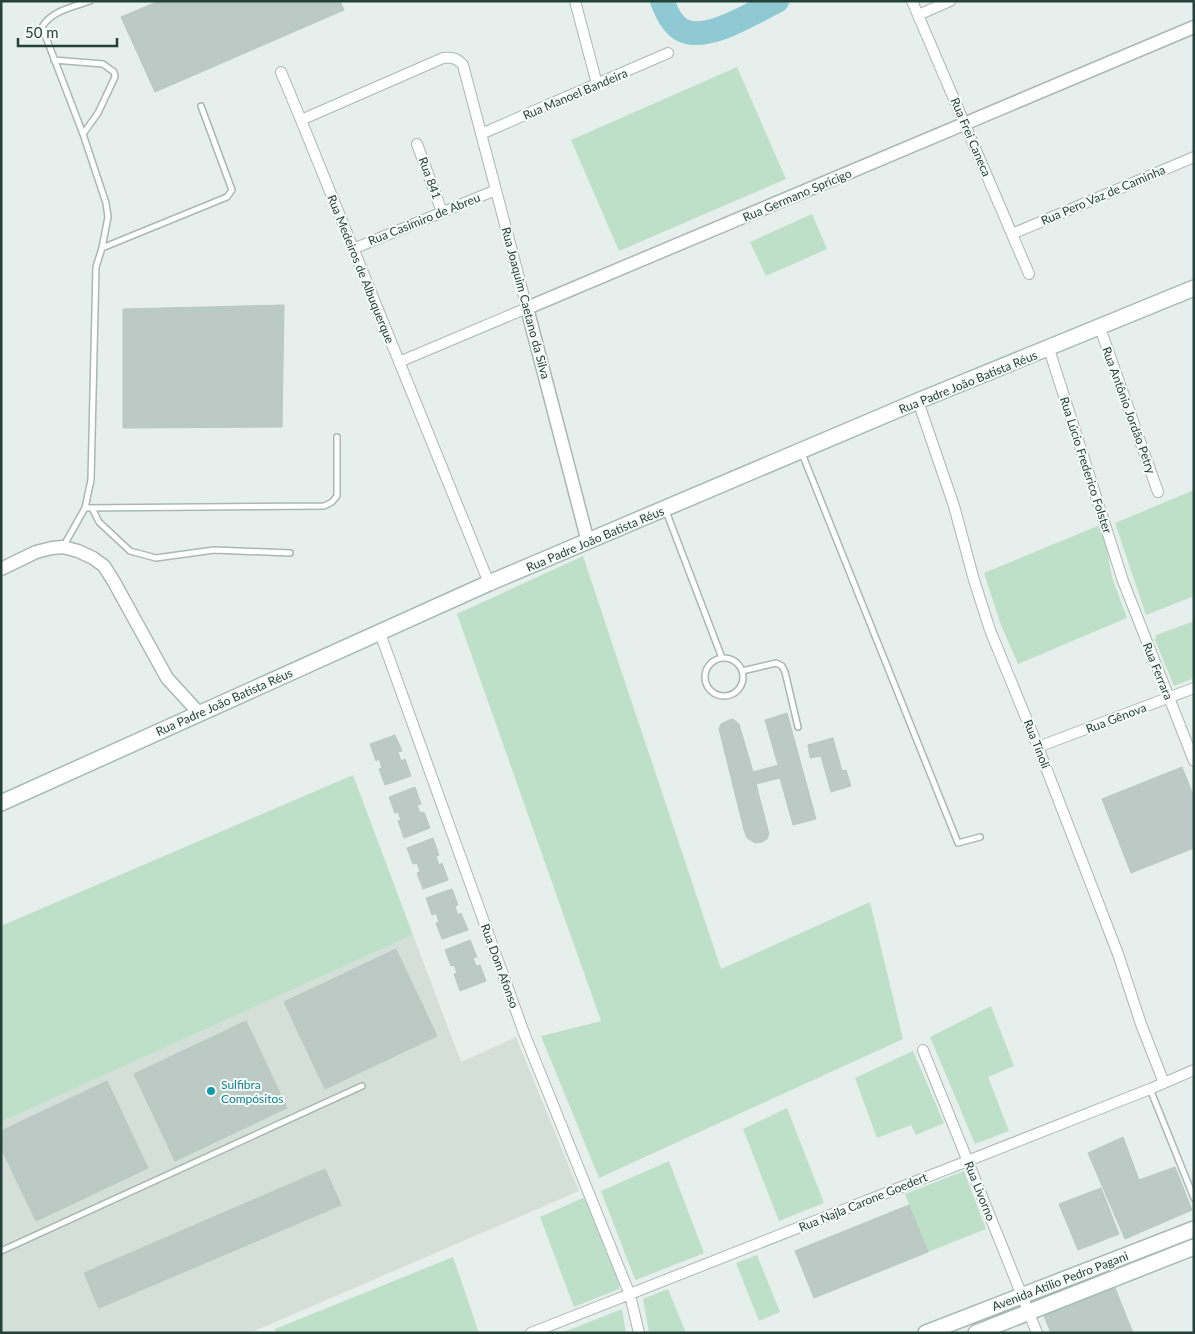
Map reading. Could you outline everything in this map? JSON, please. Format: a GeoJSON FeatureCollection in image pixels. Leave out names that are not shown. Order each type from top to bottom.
{"type":"FeatureCollection","features":[{"type":"Feature","properties":{"kind":"main road","name":"Rua Padre João Batista Réus"},"geometry":{"type":"LineString","coordinates":[[1,803],[489,583],[918,401],[1049,349],[1194,288]]}},
{"type":"Feature","properties":{"kind":"main road","name":"Avenida Atílio Pedro Pagani"},"geometry":{"type":"LineString","coordinates":[[926,1333],[1194,1229]]}},
{"type":"Feature","properties":{"kind":"main road","name":"Avenida Atílio Pedro Pagani"},"geometry":{"type":"LineString","coordinates":[[976,1333],[1194,1247]]}},
{"type":"Feature","properties":{"kind":"street"},"geometry":{"type":"LineString","coordinates":[[575,1],[597,84]]}},
{"type":"Feature","properties":{"kind":"street","name":"Rua Frei Caneca"},"geometry":{"type":"LineString","coordinates":[[912,1],[1028,274]]}},
{"type":"Feature","properties":{"kind":"street"},"geometry":{"type":"LineString","coordinates":[[918,15],[950,1]]}},
{"type":"Feature","properties":{"kind":"street","name":"Rua Germano Spricigo"},"geometry":{"type":"LineString","coordinates":[[399,362],[1194,26]]}},
{"type":"Feature","properties":{"kind":"street","name":"Rua Manoel Bandeira"},"geometry":{"type":"LineString","coordinates":[[481,134],[668,53]]}},
{"type":"Feature","properties":{"kind":"street","name":"Rua Joaquim Caetano da Silva"},"geometry":{"type":"LineString","coordinates":[[301,120],[443,58],[458,59],[464,65],[588,542]]}},
{"type":"Feature","properties":{"kind":"street","name":"Rua Medeiros de Albuquerque"},"geometry":{"type":"LineString","coordinates":[[281,72],[489,583]]}},
{"type":"Feature","properties":{"kind":"street","name":"Rua 841"},"geometry":{"type":"LineString","coordinates":[[417,144],[442,212]]}},
{"type":"Feature","properties":{"kind":"street","name":"Rua Pero Vaz de Caminha"},"geometry":{"type":"LineString","coordinates":[[1012,234],[1194,157]]}},
{"type":"Feature","properties":{"kind":"street","name":"Rua Casimiro de Abreu"},"geometry":{"type":"LineString","coordinates":[[353,248],[496,190]]}},
{"type":"Feature","properties":{"kind":"street","name":"Rua Antônio Jordão Petry"},"geometry":{"type":"LineString","coordinates":[[1100,328],[1158,492]]}},
{"type":"Feature","properties":{"kind":"street","name":"Rua Lúcio Frederico Folster"},"geometry":{"type":"LineString","coordinates":[[1049,349],[1122,581]]}},
{"type":"Feature","properties":{"kind":"street","name":"Rua Tínoli"},"geometry":{"type":"LineString","coordinates":[[918,401],[954,506],[990,630],[1118,954],[1141,1024],[1164,1083]]}},
{"type":"Feature","properties":{"kind":"street"},"geometry":{"type":"LineString","coordinates":[[1,569],[36,552],[63,547],[93,558],[104,566],[114,582],[167,678],[199,713]]}},
{"type":"Feature","properties":{"kind":"street","name":"Rua Ferrara"},"geometry":{"type":"LineString","coordinates":[[1122,581],[1194,761]]}},
{"type":"Feature","properties":{"kind":"street","name":"Rua Dom Afonso"},"geometry":{"type":"LineString","coordinates":[[380,633],[524,1032],[630,1295],[640,1333]]}},
{"type":"Feature","properties":{"kind":"street","name":"Rua Gênova"},"geometry":{"type":"LineString","coordinates":[[1038,748],[1194,688]]}},
{"type":"Feature","properties":{"kind":"street","name":"Rua Livorno"},"geometry":{"type":"LineString","coordinates":[[923,1050],[1037,1333]]}},
{"type":"Feature","properties":{"kind":"street","name":"Rua Najla Carone Goedert"},"geometry":{"type":"LineString","coordinates":[[532,1333],[1194,1070]]}},
{"type":"Feature","properties":{"kind":"lane"},"geometry":{"type":"LineString","coordinates":[[63,547],[85,508],[91,480],[96,267],[108,217],[106,203],[83,134],[42,27],[46,19],[55,14],[90,1]]}},
{"type":"Feature","properties":{"kind":"lane"},"geometry":{"type":"LineString","coordinates":[[54,60],[103,64],[114,72],[115,77],[98,113],[83,134]]}},
{"type":"Feature","properties":{"kind":"lane"},"geometry":{"type":"LineString","coordinates":[[102,248],[227,197],[231,193],[232,190],[200,106]]}},
{"type":"Feature","properties":{"kind":"lane"},"geometry":{"type":"LineString","coordinates":[[85,508],[324,506],[332,502],[337,496],[337,437]]}},
{"type":"Feature","properties":{"kind":"lane"},"geometry":{"type":"LineString","coordinates":[[801,451],[958,843],[980,837]]}},
{"type":"Feature","properties":{"kind":"lane"},"geometry":{"type":"LineString","coordinates":[[92,508],[99,522],[130,551],[156,558],[214,550],[290,553]]}},
{"type":"Feature","properties":{"kind":"lane"},"geometry":{"type":"LineString","coordinates":[[666,509],[722,658]]}},
{"type":"Feature","properties":{"kind":"lane"},"geometry":{"type":"LineString","coordinates":[[722,658],[734,661],[742,671],[742,683],[735,692],[724,696],[713,693],[706,684],[705,672],[711,662],[722,658]]}},
{"type":"Feature","properties":{"kind":"lane"},"geometry":{"type":"LineString","coordinates":[[742,671],[776,663],[782,666],[798,726]]}},
{"type":"Feature","properties":{"kind":"lane"},"geometry":{"type":"LineString","coordinates":[[1,1251],[362,1086]]}},
{"type":"Feature","properties":{"kind":"lane"},"geometry":{"type":"LineString","coordinates":[[1150,1089],[1194,1198]]}},
{"type":"Feature","properties":{"kind":"shaded area"},"geometry":{"type":"Polygon","coordinates":[[[413,935],[461,1062],[516,1037],[579,1191],[250,1333],[1,1333],[1,1122],[413,935]]]}},
{"type":"Feature","properties":{"kind":"green space"},"geometry":{"type":"Polygon","coordinates":[[[737,67],[786,179],[619,251],[571,140],[737,67]]]}},
{"type":"Feature","properties":{"kind":"green space"},"geometry":{"type":"Polygon","coordinates":[[[812,214],[827,249],[766,276],[750,242],[812,214]]]}},
{"type":"Feature","properties":{"kind":"green space"},"geometry":{"type":"Polygon","coordinates":[[[1194,490],[1194,596],[1146,615],[1115,523],[1194,490]]]}},
{"type":"Feature","properties":{"kind":"green space"},"geometry":{"type":"Polygon","coordinates":[[[1100,525],[1107,548],[1112,577],[1127,618],[1018,664],[1001,625],[984,573],[1100,525]]]}},
{"type":"Feature","properties":{"kind":"green space"},"geometry":{"type":"Polygon","coordinates":[[[583,556],[721,969],[870,902],[903,1039],[599,1178],[541,1036],[601,1021],[457,614],[583,556]]]}},
{"type":"Feature","properties":{"kind":"green space"},"geometry":{"type":"Polygon","coordinates":[[[1194,621],[1194,678],[1174,686],[1155,640],[1156,635],[1194,621]]]}},
{"type":"Feature","properties":{"kind":"green space"},"geometry":{"type":"Polygon","coordinates":[[[353,775],[413,935],[1,1122],[1,926],[353,775]]]}},
{"type":"Feature","properties":{"kind":"green space"},"geometry":{"type":"Polygon","coordinates":[[[991,1006],[1014,1066],[988,1077],[1009,1131],[975,1144],[930,1037],[991,1006]]]}},
{"type":"Feature","properties":{"kind":"green space"},"geometry":{"type":"Polygon","coordinates":[[[913,1051],[944,1123],[916,1135],[911,1125],[877,1138],[855,1078],[913,1051]]]}},
{"type":"Feature","properties":{"kind":"green space"},"geometry":{"type":"Polygon","coordinates":[[[787,1108],[824,1203],[779,1221],[743,1129],[787,1108]]]}},
{"type":"Feature","properties":{"kind":"green space"},"geometry":{"type":"Polygon","coordinates":[[[669,1161],[704,1253],[636,1280],[601,1191],[669,1161]]]}},
{"type":"Feature","properties":{"kind":"green space"},"geometry":{"type":"Polygon","coordinates":[[[964,1171],[986,1229],[928,1252],[905,1194],[964,1171]]]}},
{"type":"Feature","properties":{"kind":"green space"},"geometry":{"type":"Polygon","coordinates":[[[583,1198],[587,1201],[619,1281],[619,1289],[574,1307],[540,1217],[583,1198]]]}},
{"type":"Feature","properties":{"kind":"green space"},"geometry":{"type":"Polygon","coordinates":[[[757,1255],[780,1312],[759,1321],[736,1263],[757,1255]]]}},
{"type":"Feature","properties":{"kind":"green space"},"geometry":{"type":"Polygon","coordinates":[[[453,1257],[479,1333],[276,1333],[275,1329],[453,1257]]]}},
{"type":"Feature","properties":{"kind":"green space"},"geometry":{"type":"Polygon","coordinates":[[[668,1289],[686,1333],[649,1333],[643,1299],[668,1289]]]}},
{"type":"Feature","properties":{"kind":"green space"},"geometry":{"type":"Polygon","coordinates":[[[622,1309],[626,1333],[561,1333],[622,1309]]]}},
{"type":"Feature","properties":{"kind":"building"},"geometry":{"type":"Polygon","coordinates":[[[159,1],[340,1],[344,10],[155,92],[121,17],[159,1]]]}},
{"type":"Feature","properties":{"kind":"building"},"geometry":{"type":"Polygon","coordinates":[[[284,305],[282,427],[123,428],[123,309],[284,305]]]}},
{"type":"Feature","properties":{"kind":"building"},"geometry":{"type":"Polygon","coordinates":[[[787,713],[816,819],[793,825],[780,778],[756,784],[769,834],[767,839],[755,843],[747,838],[744,830],[719,729],[721,724],[733,719],[739,724],[753,772],[778,765],[765,720],[787,713]]]}},
{"type":"Feature","properties":{"kind":"building"},"geometry":{"type":"Polygon","coordinates":[[[395,735],[402,751],[398,752],[401,761],[405,759],[411,776],[385,785],[379,769],[382,768],[379,759],[376,761],[370,744],[395,735]]]}},
{"type":"Feature","properties":{"kind":"building"},"geometry":{"type":"Polygon","coordinates":[[[833,738],[842,771],[846,770],[851,786],[831,792],[821,756],[810,758],[808,745],[833,738]]]}},
{"type":"Feature","properties":{"kind":"building"},"geometry":{"type":"Polygon","coordinates":[[[1182,767],[1194,797],[1194,848],[1131,873],[1102,799],[1182,767]]]}},
{"type":"Feature","properties":{"kind":"building"},"geometry":{"type":"Polygon","coordinates":[[[415,787],[421,804],[417,805],[420,813],[424,812],[430,828],[404,838],[398,821],[401,820],[398,812],[395,813],[389,797],[415,787]]]}},
{"type":"Feature","properties":{"kind":"building"},"geometry":{"type":"Polygon","coordinates":[[[433,838],[439,855],[436,856],[439,865],[442,863],[448,880],[423,889],[417,873],[420,872],[417,863],[413,864],[407,848],[433,838]]]}},
{"type":"Feature","properties":{"kind":"building"},"geometry":{"type":"Polygon","coordinates":[[[452,889],[458,905],[455,906],[458,915],[461,913],[468,930],[442,939],[436,923],[439,922],[436,913],[432,915],[426,898],[452,889]]]}},
{"type":"Feature","properties":{"kind":"building"},"geometry":{"type":"Polygon","coordinates":[[[470,940],[477,957],[473,958],[476,966],[480,965],[486,981],[460,991],[454,974],[457,973],[454,965],[451,966],[445,950],[470,940]]]}},
{"type":"Feature","properties":{"kind":"building"},"geometry":{"type":"Polygon","coordinates":[[[396,949],[437,1036],[325,1089],[284,1002],[396,949]]]}},
{"type":"Feature","properties":{"kind":"building","name":"Sulfibra Compósitos"},"geometry":{"type":"Polygon","coordinates":[[[246,1021],[287,1108],[175,1161],[134,1074],[246,1021]]]}},
{"type":"Feature","properties":{"kind":"building"},"geometry":{"type":"Polygon","coordinates":[[[107,1081],[148,1168],[36,1221],[1,1148],[1,1131],[107,1081]]]}},
{"type":"Feature","properties":{"kind":"building"},"geometry":{"type":"Polygon","coordinates":[[[1123,1137],[1139,1180],[1175,1167],[1192,1210],[1125,1239],[1088,1153],[1123,1137]]]}},
{"type":"Feature","properties":{"kind":"building"},"geometry":{"type":"Polygon","coordinates":[[[325,1169],[341,1205],[99,1308],[84,1273],[325,1169]]]}},
{"type":"Feature","properties":{"kind":"building"},"geometry":{"type":"Polygon","coordinates":[[[1101,1188],[1119,1234],[1078,1250],[1059,1204],[1101,1188]]]}},
{"type":"Feature","properties":{"kind":"building"},"geometry":{"type":"Polygon","coordinates":[[[909,1205],[928,1252],[814,1298],[795,1251],[909,1205]]]}},
{"type":"Feature","properties":{"kind":"building"},"geometry":{"type":"Polygon","coordinates":[[[1115,1288],[1133,1333],[1051,1333],[1044,1316],[1115,1288]]]}},
{"type":"Feature","properties":{"kind":"waterway"},"geometry":{"type":"LineString","coordinates":[[662,1],[675,24],[682,30],[692,33],[717,29],[777,1]]}},
{"type":"Feature","properties":{"kind":"place","name":"Sulfibra Compósitos"},"geometry":{"type":"Point","coordinates":[211,1091]}}]}
